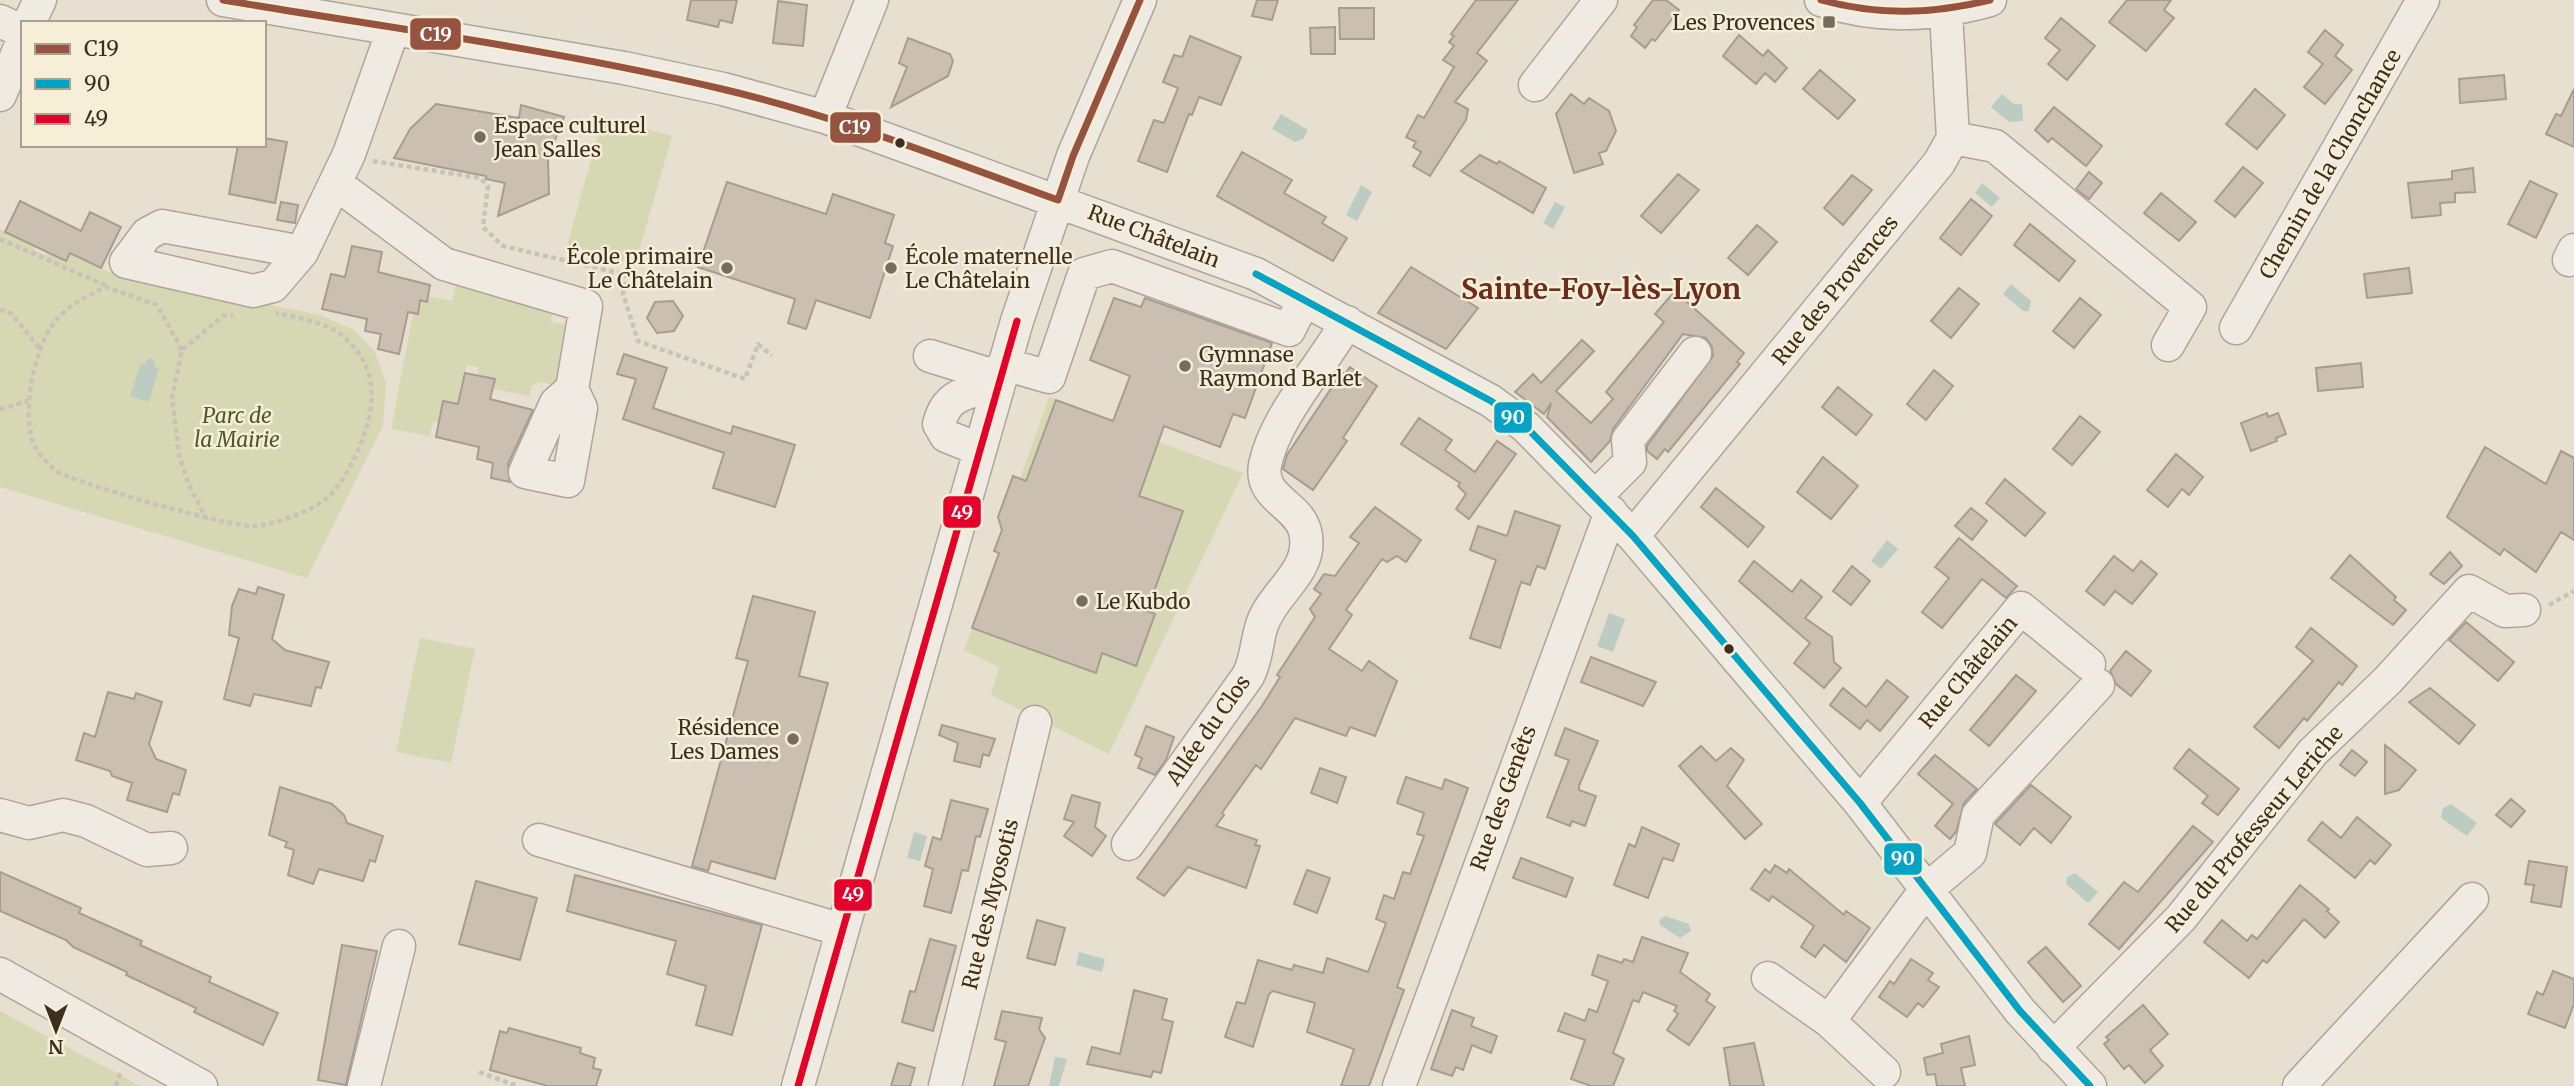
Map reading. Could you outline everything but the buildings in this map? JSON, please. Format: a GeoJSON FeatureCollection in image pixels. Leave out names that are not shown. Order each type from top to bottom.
{"type":"FeatureCollection","features":[{"type":"Feature","properties":{"kind":"street"},"geometry":{"type":"LineString","coordinates":[[30,21],[40,0]]}},
{"type":"Feature","properties":{"kind":"street","name":"Rue Châtelain"},"geometry":{"type":"LineString","coordinates":[[223,0],[624,68],[723,89],[825,117],[1256,274],[1491,401],[1526,428],[1633,536],[1860,803],[2020,1012],[2090,1086]]}},
{"type":"Feature","properties":{"kind":"street"},"geometry":{"type":"LineString","coordinates":[[825,117],[872,0]]}},
{"type":"Feature","properties":{"kind":"street"},"geometry":{"type":"LineString","coordinates":[[798,1086],[978,449],[994,371],[1058,200],[1140,0]]}},
{"type":"Feature","properties":{"kind":"street"},"geometry":{"type":"LineString","coordinates":[[1535,85],[1601,0]]}},
{"type":"Feature","properties":{"kind":"street"},"geometry":{"type":"LineString","coordinates":[[1821,0],[1874,12],[1946,12],[1990,0]]}},
{"type":"Feature","properties":{"kind":"street","name":"Chemin de la Chonchance"},"geometry":{"type":"LineString","coordinates":[[2236,328],[2423,0]]}},
{"type":"Feature","properties":{"kind":"street"},"geometry":{"type":"LineString","coordinates":[[1946,12],[1953,138],[1995,146],[2190,307],[2168,345]]}},
{"type":"Feature","properties":{"kind":"street"},"geometry":{"type":"LineString","coordinates":[[0,21],[21,31]]}},
{"type":"Feature","properties":{"kind":"street"},"geometry":{"type":"LineString","coordinates":[[302,252],[349,154],[393,30]]}},
{"type":"Feature","properties":{"kind":"street"},"geometry":{"type":"LineString","coordinates":[[0,95],[21,45]]}},
{"type":"Feature","properties":{"kind":"street","name":"Rue des Provences"},"geometry":{"type":"LineString","coordinates":[[1633,536],[1939,163],[1953,138]]}},
{"type":"Feature","properties":{"kind":"street"},"geometry":{"type":"LineString","coordinates":[[335,183],[444,264],[586,306],[572,389]]}},
{"type":"Feature","properties":{"kind":"street"},"geometry":{"type":"LineString","coordinates":[[930,356],[994,371],[1049,377],[1084,274],[1112,266],[1289,330],[1304,300]]}},
{"type":"Feature","properties":{"kind":"street","name":"Allée du Clos"},"geometry":{"type":"LineString","coordinates":[[1128,844],[1248,676],[1256,661],[1262,624],[1306,555],[1305,530],[1298,516],[1270,493],[1264,468],[1275,433],[1347,322]]}},
{"type":"Feature","properties":{"kind":"street"},"geometry":{"type":"LineString","coordinates":[[1603,504],[1630,461],[1628,440],[1695,353]]}},
{"type":"Feature","properties":{"kind":"street"},"geometry":{"type":"LineString","coordinates":[[978,449],[946,436],[939,424],[942,410],[951,401],[973,391],[994,371]]}},
{"type":"Feature","properties":{"kind":"street","name":"Rue des Genêts"},"geometry":{"type":"LineString","coordinates":[[1399,1086],[1603,504]]}},
{"type":"Feature","properties":{"kind":"street","name":"Rue du Professeur Leriche"},"geometry":{"type":"LineString","coordinates":[[2053,1048],[2181,918],[2313,752],[2388,680],[2469,591],[2505,611],[2524,610]]}},
{"type":"Feature","properties":{"kind":"street","name":"Rue Châtelain"},"geometry":{"type":"LineString","coordinates":[[1860,803],[2021,608],[2094,675],[1978,815],[1970,853],[1925,891]]}},
{"type":"Feature","properties":{"kind":"street","name":"Rue des Myosotis"},"geometry":{"type":"LineString","coordinates":[[945,1086],[1035,722]]}},
{"type":"Feature","properties":{"kind":"street"},"geometry":{"type":"LineString","coordinates":[[0,815],[29,823],[63,815],[86,821],[147,849],[171,848]]}},
{"type":"Feature","properties":{"kind":"street"},"geometry":{"type":"LineString","coordinates":[[539,840],[842,930]]}},
{"type":"Feature","properties":{"kind":"street"},"geometry":{"type":"LineString","coordinates":[[1829,1021],[1925,891]]}},
{"type":"Feature","properties":{"kind":"street"},"geometry":{"type":"LineString","coordinates":[[2298,1086],[2472,899]]}},
{"type":"Feature","properties":{"kind":"street"},"geometry":{"type":"LineString","coordinates":[[364,1086],[399,946]]}},
{"type":"Feature","properties":{"kind":"street"},"geometry":{"type":"LineString","coordinates":[[0,974],[201,1086]]}},
{"type":"Feature","properties":{"kind":"street"},"geometry":{"type":"LineString","coordinates":[[1768,978],[1829,1021],[1884,1072]]}},
{"type":"Feature","properties":{"kind":"path"},"geometry":{"type":"LineString","coordinates":[[349,154],[376,162],[480,178],[488,186],[484,228],[503,246],[627,275],[622,294],[638,341],[746,379],[758,344],[772,356]]}},
{"type":"Feature","properties":{"kind":"path"},"geometry":{"type":"LineString","coordinates":[[0,239],[106,287],[157,305],[182,350]]}},
{"type":"Feature","properties":{"kind":"path"},"geometry":{"type":"LineString","coordinates":[[106,287],[80,299],[54,323],[40,349],[28,401],[34,445],[57,472],[207,520],[252,526],[294,516],[328,497],[350,468],[373,409],[372,382],[362,356],[343,335],[311,321],[265,311]]}},
{"type":"Feature","properties":{"kind":"path"},"geometry":{"type":"LineString","coordinates":[[0,310],[11,313],[40,349]]}},
{"type":"Feature","properties":{"kind":"path"},"geometry":{"type":"LineString","coordinates":[[207,520],[189,485],[179,455],[172,398],[182,350],[223,316],[244,313]]}},
{"type":"Feature","properties":{"kind":"path"},"geometry":{"type":"LineString","coordinates":[[0,409],[28,401]]}},
{"type":"Feature","properties":{"kind":"path"},"geometry":{"type":"LineString","coordinates":[[479,1072],[517,1086]]}},
{"type":"Feature","properties":{"kind":"green space"},"geometry":{"type":"Polygon","coordinates":[[[603,117],[672,136],[635,265],[567,246],[603,117]]]}},
{"type":"Feature","properties":{"kind":"green space","name":"Parc de la Mairie"},"geometry":{"type":"Polygon","coordinates":[[[0,229],[35,246],[34,250],[45,255],[47,252],[66,261],[70,253],[109,272],[320,315],[354,330],[375,352],[386,383],[383,426],[307,578],[0,487],[0,229]]]}},
{"type":"Feature","properties":{"kind":"green space"},"geometry":{"type":"Polygon","coordinates":[[[456,284],[554,305],[551,322],[569,326],[555,385],[538,382],[532,386],[529,396],[493,389],[494,379],[478,376],[479,367],[467,365],[458,404],[443,401],[439,423],[433,422],[430,436],[391,429],[413,314],[418,313],[420,300],[427,302],[428,296],[452,301],[456,284]]]}},
{"type":"Feature","properties":{"kind":"green space","name":"Le Kubdo"},"geometry":{"type":"Polygon","coordinates":[[[1049,397],[1160,438],[1159,442],[1243,473],[1109,754],[991,695],[999,667],[964,650],[999,554],[994,551],[1004,525],[998,517],[1013,477],[1020,479],[1049,397]]]}},
{"type":"Feature","properties":{"kind":"green space"},"geometry":{"type":"Polygon","coordinates":[[[420,638],[475,649],[451,763],[396,752],[420,638]]]}},
{"type":"Feature","properties":{"kind":"green space"},"geometry":{"type":"Polygon","coordinates":[[[0,1011],[133,1082],[140,1086],[0,1086],[0,1011]]]}},
{"type":"Feature","properties":{"kind":"shaded area"},"geometry":{"type":"Polygon","coordinates":[[[2002,94],[2014,104],[2022,104],[2023,121],[2009,122],[1991,107],[2002,94]]]}},
{"type":"Feature","properties":{"kind":"shaded area"},"geometry":{"type":"Polygon","coordinates":[[[1281,114],[1308,130],[1303,139],[1295,142],[1272,129],[1281,114]]]}},
{"type":"Feature","properties":{"kind":"shaded area"},"geometry":{"type":"Polygon","coordinates":[[[1982,183],[2000,198],[1992,207],[1975,193],[1982,183]]]}},
{"type":"Feature","properties":{"kind":"shaded area"},"geometry":{"type":"Polygon","coordinates":[[[1361,185],[1372,192],[1357,221],[1346,215],[1361,185]]]}},
{"type":"Feature","properties":{"kind":"shaded area"},"geometry":{"type":"Polygon","coordinates":[[[1555,202],[1565,207],[1553,229],[1543,223],[1555,202]]]}},
{"type":"Feature","properties":{"kind":"shaded area"},"geometry":{"type":"Polygon","coordinates":[[[2011,284],[2031,301],[2029,311],[2023,311],[2003,294],[2011,284]]]}},
{"type":"Feature","properties":{"kind":"shaded area"},"geometry":{"type":"Polygon","coordinates":[[[148,358],[154,359],[155,367],[159,368],[149,402],[130,396],[141,363],[145,364],[148,358]]]}},
{"type":"Feature","properties":{"kind":"shaded area"},"geometry":{"type":"Polygon","coordinates":[[[1887,540],[1898,549],[1881,569],[1871,561],[1887,540]]]}},
{"type":"Feature","properties":{"kind":"shaded area"},"geometry":{"type":"Polygon","coordinates":[[[1609,613],[1625,619],[1613,652],[1597,646],[1609,613]]]}},
{"type":"Feature","properties":{"kind":"shaded area"},"geometry":{"type":"Polygon","coordinates":[[[2451,804],[2477,823],[2467,836],[2441,818],[2443,808],[2451,804]]]}},
{"type":"Feature","properties":{"kind":"shaded area"},"geometry":{"type":"Polygon","coordinates":[[[914,832],[927,836],[920,861],[907,858],[914,832]]]}},
{"type":"Feature","properties":{"kind":"shaded area"},"geometry":{"type":"Polygon","coordinates":[[[2075,873],[2098,892],[2088,903],[2066,884],[2067,877],[2075,873]]]}},
{"type":"Feature","properties":{"kind":"shaded area"},"geometry":{"type":"Polygon","coordinates":[[[1665,916],[1689,924],[1691,931],[1680,938],[1660,925],[1659,920],[1665,916]]]}},
{"type":"Feature","properties":{"kind":"shaded area"},"geometry":{"type":"Polygon","coordinates":[[[1079,952],[1105,959],[1102,972],[1076,965],[1079,952]]]}},
{"type":"Feature","properties":{"kind":"shaded area"},"geometry":{"type":"Polygon","coordinates":[[[1055,1057],[1067,1059],[1059,1086],[1049,1086],[1055,1057]]]}},
{"type":"Feature","properties":{"kind":"transit line","name":"C19"},"geometry":{"type":"LineString","coordinates":[[223,0],[536,51],[722,89],[850,125],[1058,200]]}},
{"type":"Feature","properties":{"kind":"transit line","name":"C19"},"geometry":{"type":"LineString","coordinates":[[1058,200],[1073,156],[1140,0]]}},
{"type":"Feature","properties":{"kind":"transit line","name":"C19"},"geometry":{"type":"LineString","coordinates":[[1821,0],[1885,11],[1947,8],[1990,0]]}},
{"type":"Feature","properties":{"kind":"transit line","name":"90"},"geometry":{"type":"LineString","coordinates":[[1256,274],[1491,401],[1526,427],[1633,536],[1860,803],[2020,1011],[2090,1086]]}},
{"type":"Feature","properties":{"kind":"transit line","name":"49"},"geometry":{"type":"LineString","coordinates":[[798,1086],[1017,321]]}},
{"type":"Feature","properties":{"kind":"place","name":"Les Provences"},"geometry":{"type":"Point","coordinates":[1829,22]}},
{"type":"Feature","properties":{"kind":"place","name":"Espace culturel Jean Salles"},"geometry":{"type":"Point","coordinates":[480,137]}},
{"type":"Feature","properties":{"kind":"place","name":"École primaire Le Châtelain"},"geometry":{"type":"Point","coordinates":[727,268]}},
{"type":"Feature","properties":{"kind":"place","name":"École maternelle Le Châtelain"},"geometry":{"type":"Point","coordinates":[891,268]}},
{"type":"Feature","properties":{"kind":"place","name":"Gymnase Raymond Barlet"},"geometry":{"type":"Point","coordinates":[1185,366]}},
{"type":"Feature","properties":{"kind":"place","name":"Le Kubdo"},"geometry":{"type":"Point","coordinates":[1082,601]}},
{"type":"Feature","properties":{"kind":"place","name":"Résidence Les Dames"},"geometry":{"type":"Point","coordinates":[793,739]}},
{"type":"Feature","properties":{"kind":"district","name":"Sainte-Foy-lès-Lyon"},"geometry":{"type":"Point","coordinates":[1601,289]}}]}
